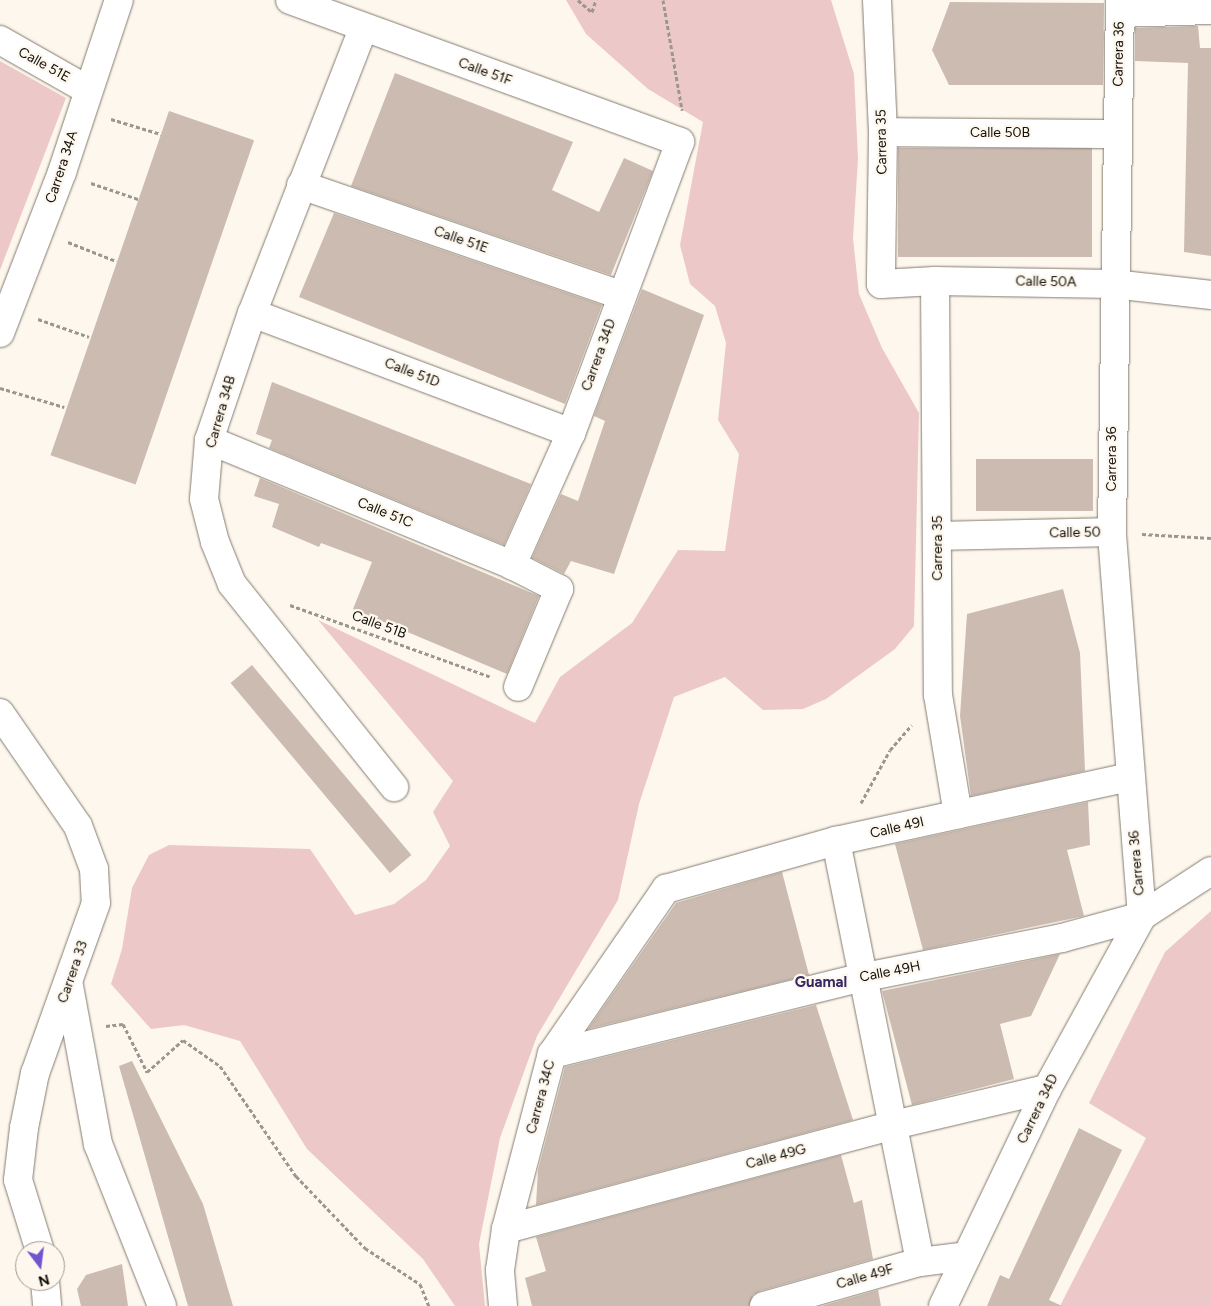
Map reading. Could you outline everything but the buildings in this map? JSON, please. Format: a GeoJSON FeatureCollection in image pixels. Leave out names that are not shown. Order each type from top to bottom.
{"type":"FeatureCollection","features":[{"type":"Feature","properties":{"kind":"street","name":"Carrera 34A"},"geometry":{"type":"LineString","coordinates":[[0,333],[62,172],[119,0]]}},
{"type":"Feature","properties":{"kind":"street","name":"Calle 51F"},"geometry":{"type":"LineString","coordinates":[[290,0],[363,29],[680,142]]}},
{"type":"Feature","properties":{"kind":"street","name":"Carrera 35"},"geometry":{"type":"LineString","coordinates":[[877,0],[882,132],[881,284]]}},
{"type":"Feature","properties":{"kind":"street"},"geometry":{"type":"LineString","coordinates":[[1120,7],[1211,10]]}},
{"type":"Feature","properties":{"kind":"street","name":"Carrera 36"},"geometry":{"type":"LineString","coordinates":[[1120,7],[1113,284],[1112,532],[1142,916]]}},
{"type":"Feature","properties":{"kind":"street","name":"Carrera 34B"},"geometry":{"type":"LineString","coordinates":[[363,29],[252,313],[209,440],[204,499],[215,542],[232,584],[394,787]]}},
{"type":"Feature","properties":{"kind":"street","name":"Calle 51E"},"geometry":{"type":"LineString","coordinates":[[0,40],[88,90]]}},
{"type":"Feature","properties":{"kind":"street","name":"Calle 50B"},"geometry":{"type":"LineString","coordinates":[[882,132],[1118,134]]}},
{"type":"Feature","properties":{"kind":"street","name":"Carrera 34D"},"geometry":{"type":"LineString","coordinates":[[512,565],[571,433],[621,295],[680,142]]}},
{"type":"Feature","properties":{"kind":"street","name":"Calle 51E"},"geometry":{"type":"LineString","coordinates":[[301,185],[621,295]]}},
{"type":"Feature","properties":{"kind":"street","name":"Carrera 35"},"geometry":{"type":"LineString","coordinates":[[935,281],[938,695],[958,814]]}},
{"type":"Feature","properties":{"kind":"street","name":"Calle 50A"},"geometry":{"type":"LineString","coordinates":[[881,284],[935,281],[1113,284],[1211,295]]}},
{"type":"Feature","properties":{"kind":"street","name":"Calle 51D"},"geometry":{"type":"LineString","coordinates":[[252,313],[571,433]]}},
{"type":"Feature","properties":{"kind":"street","name":"Calle 51C"},"geometry":{"type":"LineString","coordinates":[[209,440],[512,565],[560,589],[518,687]]}},
{"type":"Feature","properties":{"kind":"street","name":"Calle 50"},"geometry":{"type":"LineString","coordinates":[[938,536],[1112,532]]}},
{"type":"Feature","properties":{"kind":"street","name":"Carrera 33"},"geometry":{"type":"LineString","coordinates":[[0,713],[78,826],[94,869],[96,902],[69,986],[35,1073],[24,1128],[18,1180],[37,1241]]}},
{"type":"Feature","properties":{"kind":"street","name":"Calle 49I"},"geometry":{"type":"LineString","coordinates":[[666,889],[836,842],[1130,777]]}},
{"type":"Feature","properties":{"kind":"street"},"geometry":{"type":"LineString","coordinates":[[836,842],[860,978],[920,1262]]}},
{"type":"Feature","properties":{"kind":"street"},"geometry":{"type":"LineString","coordinates":[[1142,916],[1211,871]]}},
{"type":"Feature","properties":{"kind":"street","name":"Carrera 34C"},"geometry":{"type":"LineString","coordinates":[[503,1306],[500,1270],[506,1229],[552,1054],[666,889]]}},
{"type":"Feature","properties":{"kind":"street","name":"Carrera 34D"},"geometry":{"type":"LineString","coordinates":[[943,1306],[1047,1089],[1142,916]]}},
{"type":"Feature","properties":{"kind":"street","name":"Calle 49H"},"geometry":{"type":"LineString","coordinates":[[552,1054],[860,978],[1062,938],[1142,916]]}},
{"type":"Feature","properties":{"kind":"street"},"geometry":{"type":"LineString","coordinates":[[69,986],[98,1144],[162,1306]]}},
{"type":"Feature","properties":{"kind":"street","name":"Calle 49G"},"geometry":{"type":"LineString","coordinates":[[506,1229],[890,1126],[1047,1089]]}},
{"type":"Feature","properties":{"kind":"street","name":"Calle 49F"},"geometry":{"type":"LineString","coordinates":[[764,1306],[920,1262],[967,1256]]}},
{"type":"Feature","properties":{"kind":"street"},"geometry":{"type":"LineString","coordinates":[[46,1291],[47,1306]]}},
{"type":"Feature","properties":{"kind":"path"},"geometry":{"type":"LineString","coordinates":[[578,0],[592,12],[596,0]]}},
{"type":"Feature","properties":{"kind":"path"},"geometry":{"type":"LineString","coordinates":[[663,0],[683,117],[680,142]]}},
{"type":"Feature","properties":{"kind":"path"},"geometry":{"type":"LineString","coordinates":[[109,118],[161,134]]}},
{"type":"Feature","properties":{"kind":"path"},"geometry":{"type":"LineString","coordinates":[[82,179],[138,200]]}},
{"type":"Feature","properties":{"kind":"path"},"geometry":{"type":"LineString","coordinates":[[62,240],[116,261]]}},
{"type":"Feature","properties":{"kind":"path"},"geometry":{"type":"LineString","coordinates":[[28,315],[89,337]]}},
{"type":"Feature","properties":{"kind":"path"},"geometry":{"type":"LineString","coordinates":[[0,388],[64,407]]}},
{"type":"Feature","properties":{"kind":"path","name":"Calle 50"},"geometry":{"type":"LineString","coordinates":[[1112,532],[1211,538]]}},
{"type":"Feature","properties":{"kind":"path","name":"Calle 51B"},"geometry":{"type":"LineString","coordinates":[[288,604],[518,687]]}},
{"type":"Feature","properties":{"kind":"path"},"geometry":{"type":"LineString","coordinates":[[836,842],[890,750],[938,695]]}},
{"type":"Feature","properties":{"kind":"path"},"geometry":{"type":"LineString","coordinates":[[78,1029],[122,1024],[147,1072],[183,1040],[220,1066],[296,1176],[365,1248],[420,1284],[429,1306]]}},
{"type":"Feature","properties":{"kind":"shaded area"},"geometry":{"type":"Polygon","coordinates":[[[566,0],[831,0],[854,74],[858,159],[853,238],[859,294],[882,348],[919,413],[914,626],[895,649],[826,699],[803,709],[763,710],[725,677],[674,697],[639,804],[618,900],[537,1036],[500,1138],[479,1244],[485,1306],[455,1306],[423,1259],[307,1149],[240,1041],[184,1025],[151,1029],[111,984],[122,949],[132,888],[149,855],[169,845],[310,849],[355,915],[394,904],[426,880],[450,846],[433,812],[453,781],[318,620],[535,723],[560,677],[632,623],[678,550],[725,551],[739,454],[718,420],[726,343],[715,306],[690,284],[680,245],[703,122],[648,89],[586,34],[566,0]]]}},
{"type":"Feature","properties":{"kind":"shaded area"},"geometry":{"type":"Polygon","coordinates":[[[0,61],[66,98],[0,270],[0,61]]]}},
{"type":"Feature","properties":{"kind":"shaded area"},"geometry":{"type":"Polygon","coordinates":[[[1211,911],[1211,1306],[1060,1306],[1146,1138],[1089,1103],[1165,952],[1211,911]]]}},
{"type":"Feature","properties":{"kind":"district","name":"Guamal"},"geometry":{"type":"Point","coordinates":[821,983]}}]}
